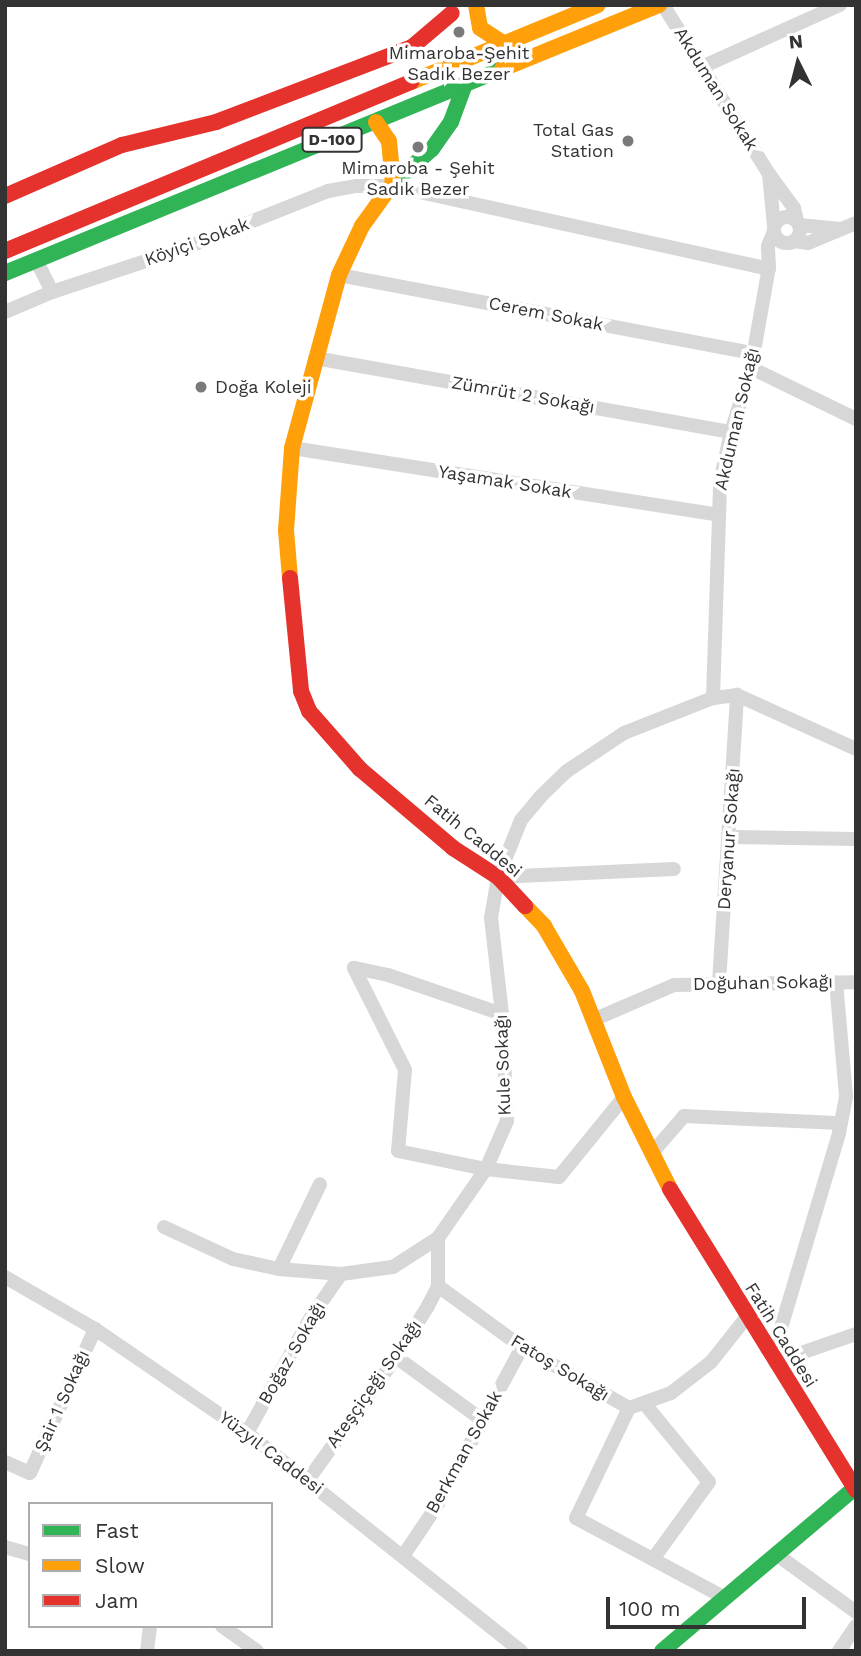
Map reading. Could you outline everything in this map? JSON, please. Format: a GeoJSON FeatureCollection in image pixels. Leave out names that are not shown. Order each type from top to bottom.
{"type":"FeatureCollection","features":[{"type":"Feature","properties":{"kind":"main road"},"geometry":{"type":"LineString","coordinates":[[475,5],[480,28],[503,43]]}},
{"type":"Feature","properties":{"kind":"main road","name":"D-100"},"geometry":{"type":"LineString","coordinates":[[5,251],[598,5]]}},
{"type":"Feature","properties":{"kind":"main road","name":"D-100"},"geometry":{"type":"LineString","coordinates":[[5,273],[661,5]]}},
{"type":"Feature","properties":{"kind":"main road"},"geometry":{"type":"LineString","coordinates":[[413,81],[425,54],[456,9]]}},
{"type":"Feature","properties":{"kind":"main road"},"geometry":{"type":"LineString","coordinates":[[5,197],[122,145],[216,122],[412,47],[456,9]]}},
{"type":"Feature","properties":{"kind":"main road","name":"Fatih Caddesi"},"geometry":{"type":"LineString","coordinates":[[465,84],[451,122],[432,149],[392,185],[362,226],[339,275],[316,358],[292,448],[286,530],[301,691],[309,711],[360,769],[453,848],[498,877],[544,926],[567,960],[624,1097],[681,1212],[855,1489]]}},
{"type":"Feature","properties":{"kind":"main road"},"geometry":{"type":"LineString","coordinates":[[376,122],[389,141],[392,185]]}},
{"type":"Feature","properties":{"kind":"main road"},"geometry":{"type":"LineString","coordinates":[[662,1651],[855,1489]]}},
{"type":"Feature","properties":{"kind":"street","name":"Akduman Sokak"},"geometry":{"type":"LineString","coordinates":[[661,5],[704,66],[768,174],[794,208],[798,223]]}},
{"type":"Feature","properties":{"kind":"street"},"geometry":{"type":"LineString","coordinates":[[704,66],[840,5]]}},
{"type":"Feature","properties":{"kind":"street","name":"Akduman Sokak"},"geometry":{"type":"LineString","coordinates":[[768,174],[774,229]]}},
{"type":"Feature","properties":{"kind":"street","name":"Köyiçi Sokak"},"geometry":{"type":"LineString","coordinates":[[5,313],[52,292],[185,248],[328,191],[357,186],[392,185],[769,268]]}},
{"type":"Feature","properties":{"kind":"street"},"geometry":{"type":"LineString","coordinates":[[784,217],[798,223],[849,226],[808,243],[781,242],[774,229],[784,217]]}},
{"type":"Feature","properties":{"kind":"street"},"geometry":{"type":"LineString","coordinates":[[769,268],[800,234],[798,223]]}},
{"type":"Feature","properties":{"kind":"street","name":"Akduman Sokağı"},"geometry":{"type":"LineString","coordinates":[[713,698],[720,482],[731,432],[751,368],[769,268],[768,246],[774,229]]}},
{"type":"Feature","properties":{"kind":"street"},"geometry":{"type":"LineString","coordinates":[[36,260],[52,292]]}},
{"type":"Feature","properties":{"kind":"street","name":"Cerem Sokak"},"geometry":{"type":"LineString","coordinates":[[339,275],[753,353]]}},
{"type":"Feature","properties":{"kind":"street","name":"Zümrüt 2 Sokağı"},"geometry":{"type":"LineString","coordinates":[[316,358],[731,432]]}},
{"type":"Feature","properties":{"kind":"street"},"geometry":{"type":"LineString","coordinates":[[751,368],[856,419]]}},
{"type":"Feature","properties":{"kind":"street","name":"Yaşamak Sokak"},"geometry":{"type":"LineString","coordinates":[[292,448],[718,515]]}},
{"type":"Feature","properties":{"kind":"street"},"geometry":{"type":"LineString","coordinates":[[737,695],[856,749]]}},
{"type":"Feature","properties":{"kind":"street","name":"Kule Sokağı"},"geometry":{"type":"LineString","coordinates":[[164,1227],[233,1259],[279,1269],[341,1274],[393,1266],[438,1238],[486,1169],[507,1121],[502,1014],[491,918],[498,877],[520,820],[567,771],[624,733],[713,698],[737,695]]}},
{"type":"Feature","properties":{"kind":"street","name":"Deryanur Sokağı"},"geometry":{"type":"LineString","coordinates":[[719,983],[737,695]]}},
{"type":"Feature","properties":{"kind":"street"},"geometry":{"type":"LineString","coordinates":[[729,837],[856,839]]}},
{"type":"Feature","properties":{"kind":"street"},"geometry":{"type":"LineString","coordinates":[[498,877],[674,869]]}},
{"type":"Feature","properties":{"kind":"street"},"geometry":{"type":"LineString","coordinates":[[502,1014],[388,975],[354,968],[405,1070],[398,1151],[486,1169],[559,1177],[624,1097]]}},
{"type":"Feature","properties":{"kind":"street"},"geometry":{"type":"LineString","coordinates":[[771,1356],[841,1123],[846,1096],[836,982]]}},
{"type":"Feature","properties":{"kind":"street","name":"Doğuhan Sokağı"},"geometry":{"type":"LineString","coordinates":[[593,1020],[674,985],[856,982]]}},
{"type":"Feature","properties":{"kind":"street"},"geometry":{"type":"LineString","coordinates":[[652,1153],[684,1116],[841,1123]]}},
{"type":"Feature","properties":{"kind":"street"},"geometry":{"type":"LineString","coordinates":[[279,1269],[320,1184]]}},
{"type":"Feature","properties":{"kind":"street"},"geometry":{"type":"LineString","coordinates":[[438,1238],[438,1286]]}},
{"type":"Feature","properties":{"kind":"street","name":"Boğaz Sokağı"},"geometry":{"type":"LineString","coordinates":[[247,1433],[311,1317],[341,1274]]}},
{"type":"Feature","properties":{"kind":"street","name":"Yüzyıl Caddesi"},"geometry":{"type":"LineString","coordinates":[[5,1276],[95,1329],[247,1433],[521,1651]]}},
{"type":"Feature","properties":{"kind":"street","name":"Fatoş Sokağı"},"geometry":{"type":"LineString","coordinates":[[438,1286],[522,1347],[629,1408],[671,1394],[711,1362],[746,1318]]}},
{"type":"Feature","properties":{"kind":"street","name":"Ateşçiçeği Sokağı"},"geometry":{"type":"LineString","coordinates":[[308,1480],[396,1357],[438,1286]]}},
{"type":"Feature","properties":{"kind":"street","name":"Şair 1 Sokağı"},"geometry":{"type":"LineString","coordinates":[[5,1462],[30,1473],[95,1329]]}},
{"type":"Feature","properties":{"kind":"street"},"geometry":{"type":"LineString","coordinates":[[771,1356],[856,1334]]}},
{"type":"Feature","properties":{"kind":"street","name":"Berkman Sokak"},"geometry":{"type":"LineString","coordinates":[[403,1556],[436,1507],[522,1347]]}},
{"type":"Feature","properties":{"kind":"street"},"geometry":{"type":"LineString","coordinates":[[396,1357],[482,1420]]}},
{"type":"Feature","properties":{"kind":"street"},"geometry":{"type":"LineString","coordinates":[[644,1403],[709,1482],[653,1559]]}},
{"type":"Feature","properties":{"kind":"street"},"geometry":{"type":"LineString","coordinates":[[629,1408],[576,1518],[724,1598]]}},
{"type":"Feature","properties":{"kind":"street"},"geometry":{"type":"LineString","coordinates":[[5,1546],[28,1553]]}},
{"type":"Feature","properties":{"kind":"street"},"geometry":{"type":"LineString","coordinates":[[776,1554],[856,1612]]}},
{"type":"Feature","properties":{"kind":"street"},"geometry":{"type":"LineString","coordinates":[[839,1651],[856,1626]]}},
{"type":"Feature","properties":{"kind":"street"},"geometry":{"type":"LineString","coordinates":[[148,1651],[150,1628]]}},
{"type":"Feature","properties":{"kind":"street"},"geometry":{"type":"LineString","coordinates":[[225,1628],[257,1651]]}},
{"type":"Feature","properties":{"kind":"traffic: fast"},"geometry":{"type":"LineString","coordinates":[[5,273],[502,69]]}},
{"type":"Feature","properties":{"kind":"traffic: fast"},"geometry":{"type":"LineString","coordinates":[[393,183],[432,149],[451,122],[465,84]]}},
{"type":"Feature","properties":{"kind":"traffic: fast"},"geometry":{"type":"LineString","coordinates":[[662,1651],[855,1488]]}},
{"type":"Feature","properties":{"kind":"traffic: slow"},"geometry":{"type":"LineString","coordinates":[[476,5],[480,28],[503,43]]}},
{"type":"Feature","properties":{"kind":"traffic: slow"},"geometry":{"type":"LineString","coordinates":[[411,82],[598,5]]}},
{"type":"Feature","properties":{"kind":"traffic: slow"},"geometry":{"type":"LineString","coordinates":[[502,69],[659,5]]}},
{"type":"Feature","properties":{"kind":"traffic: slow"},"geometry":{"type":"LineString","coordinates":[[376,122],[389,141],[393,183]]}},
{"type":"Feature","properties":{"kind":"traffic: slow"},"geometry":{"type":"LineString","coordinates":[[290,578],[286,530],[292,448],[339,275],[362,226],[393,183]]}},
{"type":"Feature","properties":{"kind":"traffic: slow"},"geometry":{"type":"LineString","coordinates":[[525,906],[544,926],[582,991],[624,1097],[670,1189]]}},
{"type":"Feature","properties":{"kind":"traffic: jam"},"geometry":{"type":"LineString","coordinates":[[5,196],[122,145],[216,122],[412,47],[452,13]]}},
{"type":"Feature","properties":{"kind":"traffic: jam"},"geometry":{"type":"LineString","coordinates":[[5,251],[411,82]]}},
{"type":"Feature","properties":{"kind":"traffic: jam"},"geometry":{"type":"LineString","coordinates":[[290,578],[301,691],[309,711],[360,769],[453,848],[498,877],[525,906]]}},
{"type":"Feature","properties":{"kind":"traffic: jam"},"geometry":{"type":"LineString","coordinates":[[670,1189],[856,1490]]}},
{"type":"Feature","properties":{"kind":"place","name":"Mimaroba-Şehit Sadık Bezer"},"geometry":{"type":"Point","coordinates":[459,32]}},
{"type":"Feature","properties":{"kind":"place","name":"Total Gas Station"},"geometry":{"type":"Point","coordinates":[628,141]}},
{"type":"Feature","properties":{"kind":"place","name":"Mimaroba - Şehit Sadık Bezer"},"geometry":{"type":"Point","coordinates":[418,147]}},
{"type":"Feature","properties":{"kind":"place","name":"Doğa Koleji"},"geometry":{"type":"Point","coordinates":[201,387]}}]}
